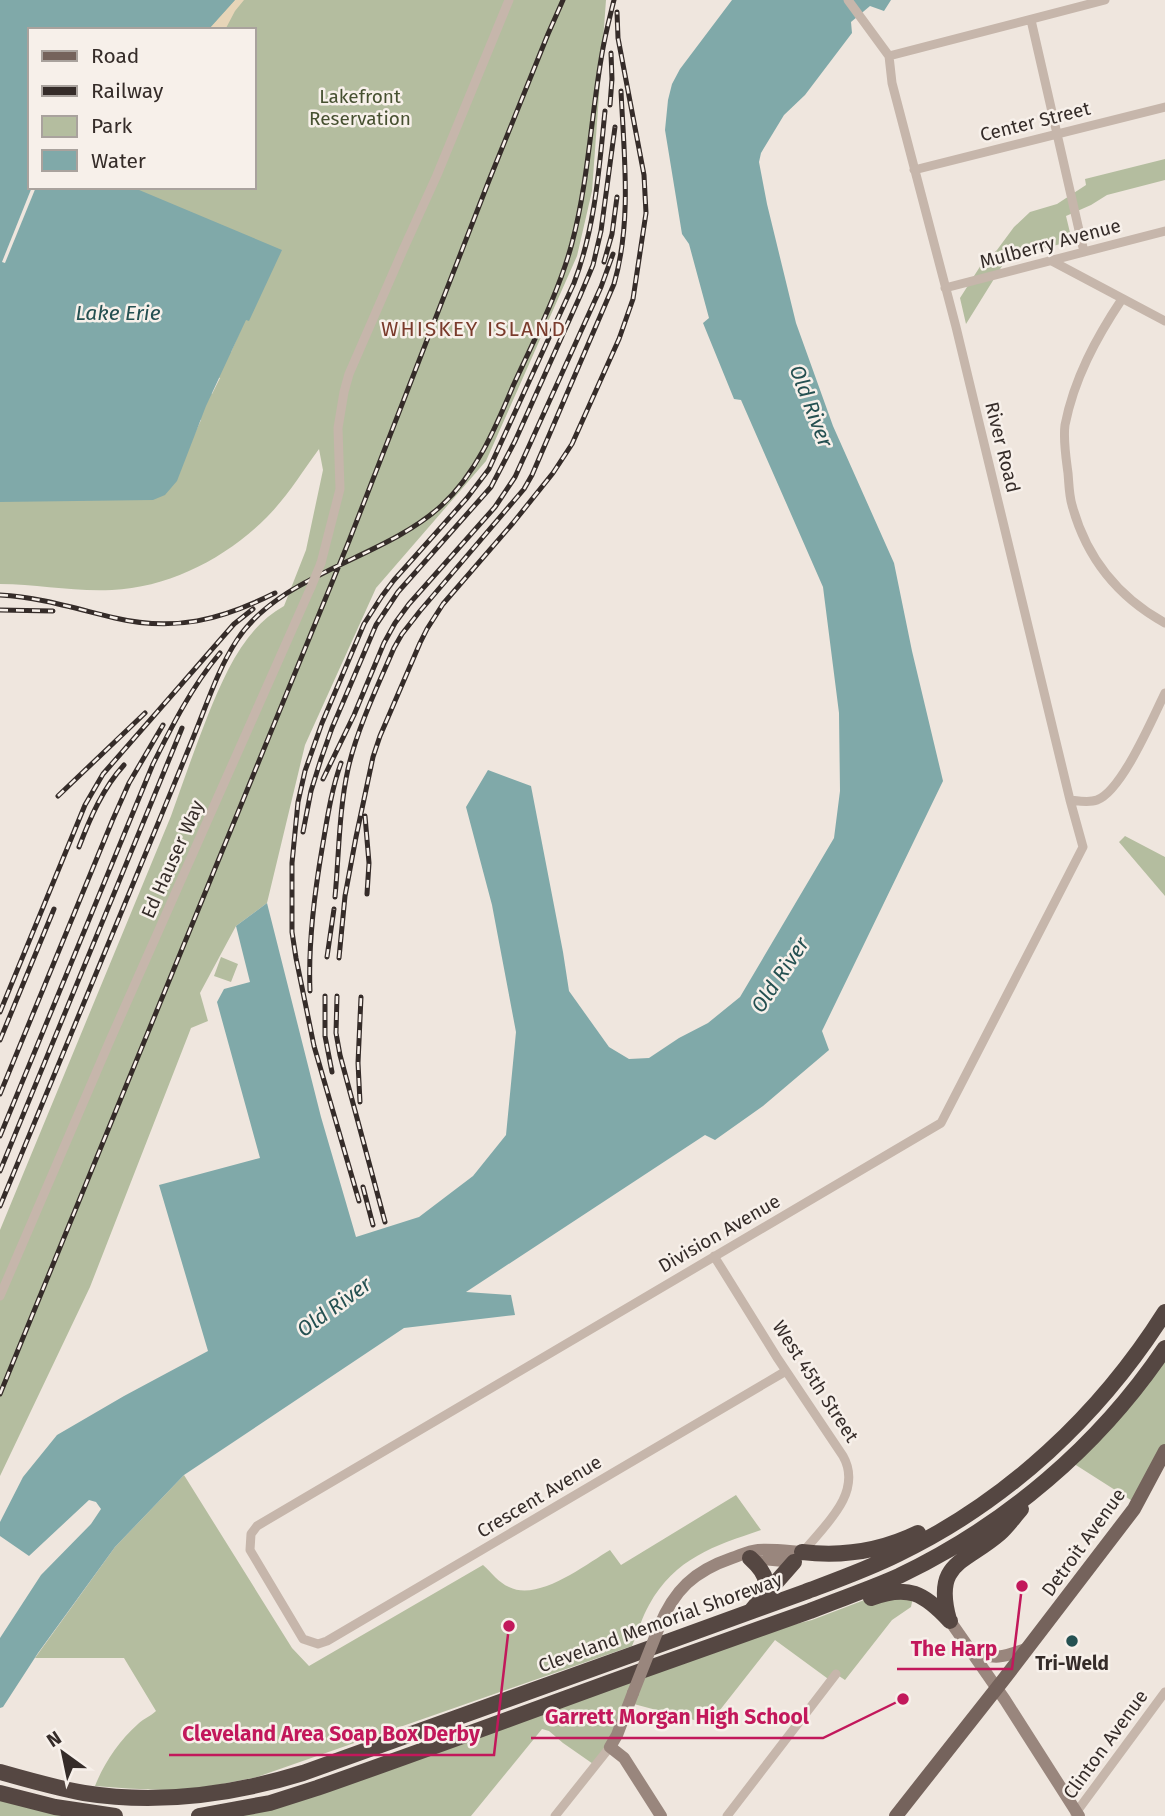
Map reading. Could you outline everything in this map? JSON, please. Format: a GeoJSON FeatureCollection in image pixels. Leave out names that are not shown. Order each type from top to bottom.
{"type":"FeatureCollection","features":[{"type":"Feature","properties":{"kind":"highway","name":"Cleveland Memorial Shoreway"},"geometry":{"type":"LineString","coordinates":[[0,1772],[58,1788],[121,1797],[178,1798],[242,1790],[303,1773],[749,1613],[882,1562],[925,1541],[961,1519],[1007,1487],[1044,1456],[1079,1423],[1121,1375],[1165,1312]]}},
{"type":"Feature","properties":{"kind":"highway","name":"Cleveland Memorial Shoreway"},"geometry":{"type":"LineString","coordinates":[[199,1816],[270,1803],[310,1791],[731,1640],[912,1569],[984,1528],[1048,1478],[1108,1420],[1165,1348]]}},
{"type":"Feature","properties":{"kind":"highway"},"geometry":{"type":"LineString","coordinates":[[749,1613],[798,1557],[868,1551],[898,1542],[961,1507],[1001,1480],[1121,1375]]}},
{"type":"Feature","properties":{"kind":"highway"},"geometry":{"type":"LineString","coordinates":[[950,1620],[944,1596],[951,1570],[963,1558],[1000,1533],[1048,1478]]}},
{"type":"Feature","properties":{"kind":"highway"},"geometry":{"type":"LineString","coordinates":[[750,1558],[763,1573],[765,1595]]}},
{"type":"Feature","properties":{"kind":"highway"},"geometry":{"type":"LineString","coordinates":[[731,1640],[812,1620],[894,1591],[914,1592],[950,1620]]}},
{"type":"Feature","properties":{"kind":"highway"},"geometry":{"type":"LineString","coordinates":[[0,1793],[55,1807],[115,1816]]}},
{"type":"Feature","properties":{"kind":"main road","name":"Detroit Avenue"},"geometry":{"type":"LineString","coordinates":[[896,1816],[1134,1509],[1165,1451]]}},
{"type":"Feature","properties":{"kind":"street","name":"Ed Hauser Way"},"geometry":{"type":"LineString","coordinates":[[0,1296],[321,563],[340,489],[338,428],[349,374],[437,175],[509,0]]}},
{"type":"Feature","properties":{"kind":"street"},"geometry":{"type":"LineString","coordinates":[[848,0],[889,56],[1105,0]]}},
{"type":"Feature","properties":{"kind":"street"},"geometry":{"type":"LineString","coordinates":[[1031,20],[1084,252]]}},
{"type":"Feature","properties":{"kind":"street","name":"River Road"},"geometry":{"type":"LineString","coordinates":[[889,56],[892,83],[956,327],[1083,847]]}},
{"type":"Feature","properties":{"kind":"street","name":"Center Street"},"geometry":{"type":"LineString","coordinates":[[914,170],[1165,107]]}},
{"type":"Feature","properties":{"kind":"street","name":"Mulberry Avenue"},"geometry":{"type":"LineString","coordinates":[[945,288],[1165,231]]}},
{"type":"Feature","properties":{"kind":"street"},"geometry":{"type":"LineString","coordinates":[[1050,260],[1165,321]]}},
{"type":"Feature","properties":{"kind":"street"},"geometry":{"type":"LineString","coordinates":[[1122,299],[1102,329],[1074,391],[1065,428],[1071,503],[1083,538],[1104,573],[1145,612],[1165,623]]}},
{"type":"Feature","properties":{"kind":"street"},"geometry":{"type":"LineString","coordinates":[[1070,800],[1098,800],[1110,792],[1144,737],[1165,693]]}},
{"type":"Feature","properties":{"kind":"street","name":"Division Avenue"},"geometry":{"type":"LineString","coordinates":[[308,1641],[303,1639],[250,1550],[251,1534],[257,1526],[941,1123],[1083,847]]}},
{"type":"Feature","properties":{"kind":"street","name":"West 45th Street"},"geometry":{"type":"LineString","coordinates":[[714,1256],[847,1464],[848,1488],[840,1507],[798,1557]]}},
{"type":"Feature","properties":{"kind":"street","name":"Crescent Avenue"},"geometry":{"type":"LineString","coordinates":[[308,1641],[318,1644],[327,1641],[786,1370]]}},
{"type":"Feature","properties":{"kind":"street"},"geometry":{"type":"LineString","coordinates":[[555,1816],[610,1748],[667,1607],[683,1586],[705,1569],[747,1552],[759,1550],[798,1557]]}},
{"type":"Feature","properties":{"kind":"street"},"geometry":{"type":"LineString","coordinates":[[731,1558],[798,1557]]}},
{"type":"Feature","properties":{"kind":"street"},"geometry":{"type":"LineString","coordinates":[[950,1620],[1076,1815]]}},
{"type":"Feature","properties":{"kind":"street"},"geometry":{"type":"LineString","coordinates":[[970,1650],[998,1658],[1028,1648]]}},
{"type":"Feature","properties":{"kind":"street"},"geometry":{"type":"LineString","coordinates":[[726,1816],[836,1674]]}},
{"type":"Feature","properties":{"kind":"street","name":"Clinton Avenue"},"geometry":{"type":"LineString","coordinates":[[1076,1815],[1165,1692]]}},
{"type":"Feature","properties":{"kind":"street"},"geometry":{"type":"LineString","coordinates":[[610,1748],[624,1758],[661,1816]]}},
{"type":"Feature","properties":{"kind":"green space","name":"Lakefront Reservation"},"geometry":{"type":"Polygon","coordinates":[[[90,0],[606,0],[592,191],[577,256],[486,461],[376,588],[305,745],[267,903],[236,926],[200,993],[208,1021],[191,1028],[90,1287],[0,1476],[0,1230],[171,816],[221,684],[247,639],[270,615],[284,606],[306,550],[323,470],[319,449],[281,501],[251,532],[215,557],[176,576],[134,588],[112,590],[0,584],[0,502],[194,435],[201,420],[15,345],[25,319],[212,394],[220,378],[34,304],[44,278],[231,352],[245,320],[84,189],[256,189],[256,28],[78,28],[90,0]]]}},
{"type":"Feature","properties":{"kind":"green space"},"geometry":{"type":"Polygon","coordinates":[[[1165,159],[1165,180],[1107,195],[1066,216],[1072,241],[1007,258],[966,324],[960,298],[981,265],[1030,212],[1057,204],[1086,185],[1085,179],[1165,159]]]}},
{"type":"Feature","properties":{"kind":"green space"},"geometry":{"type":"Polygon","coordinates":[[[1125,836],[1165,857],[1165,896],[1119,842],[1125,836]]]}},
{"type":"Feature","properties":{"kind":"green space"},"geometry":{"type":"Polygon","coordinates":[[[221,957],[238,964],[231,982],[214,976],[221,957]]]}},
{"type":"Feature","properties":{"kind":"green space"},"geometry":{"type":"Polygon","coordinates":[[[1165,1348],[1165,1451],[1137,1504],[1068,1460],[1165,1348]]]}},
{"type":"Feature","properties":{"kind":"green space"},"geometry":{"type":"Polygon","coordinates":[[[184,1475],[292,1648],[309,1666],[483,1565],[509,1587],[534,1590],[561,1580],[610,1550],[621,1565],[736,1495],[761,1530],[712,1548],[683,1565],[659,1589],[649,1605],[632,1646],[257,1777],[182,1789],[95,1786],[118,1745],[138,1724],[156,1711],[124,1658],[35,1658],[115,1547],[184,1475]]]}},
{"type":"Feature","properties":{"kind":"green space"},"geometry":{"type":"Polygon","coordinates":[[[914,1592],[911,1607],[892,1620],[845,1680],[836,1674],[831,1681],[775,1640],[709,1724],[630,1703],[596,1766],[549,1731],[542,1729],[471,1816],[199,1816],[240,1810],[731,1640],[812,1620],[880,1594],[914,1592]]]}},
{"type":"Feature","properties":{"kind":"green space"},"geometry":{"type":"Polygon","coordinates":[[[0,1793],[115,1816],[0,1816],[0,1793]]]}},
{"type":"Feature","properties":{"kind":"sand"},"geometry":{"type":"Polygon","coordinates":[[[235,0],[244,0],[226,28],[210,28],[235,0]]]}},
{"type":"Feature","properties":{"kind":"water","name":"Lake Erie"},"geometry":{"type":"Polygon","coordinates":[[[0,0],[235,0],[210,28],[28,28],[28,189],[137,189],[282,250],[206,406],[177,481],[165,495],[153,500],[0,502],[0,0]]]}},
{"type":"Feature","properties":{"kind":"water","name":"Old River"},"geometry":{"type":"Polygon","coordinates":[[[732,0],[891,0],[884,11],[870,6],[851,22],[852,33],[805,95],[784,115],[761,153],[759,162],[796,323],[833,426],[894,563],[943,781],[822,1031],[829,1050],[763,1106],[715,1140],[705,1135],[466,1292],[511,1295],[515,1315],[404,1328],[184,1475],[115,1547],[0,1708],[0,1638],[41,1575],[91,1524],[101,1509],[96,1502],[89,1500],[29,1556],[0,1536],[0,1522],[23,1477],[57,1435],[208,1351],[159,1185],[260,1158],[217,1002],[224,989],[250,982],[236,926],[267,903],[321,1117],[356,1237],[419,1217],[473,1176],[506,1135],[516,1032],[492,905],[466,807],[488,770],[531,786],[569,991],[609,1047],[629,1059],[649,1058],[708,1023],[740,997],[834,838],[840,791],[839,713],[823,587],[741,400],[734,399],[703,323],[709,318],[689,244],[682,234],[665,130],[672,84],[680,69],[732,0]]]}},
{"type":"Feature","properties":{"kind":"pier"},"geometry":{"type":"Polygon","coordinates":[[[31,189],[35,189],[5,263],[2,262],[31,189]]]}},
{"type":"Feature","properties":{"kind":"railway"},"geometry":{"type":"LineString","coordinates":[[0,1394],[349,541],[488,183],[563,0]]}},
{"type":"Feature","properties":{"kind":"railway"},"geometry":{"type":"LineString","coordinates":[[0,1206],[216,681],[237,640],[256,617],[279,598],[391,540],[441,506],[464,480],[492,434],[567,261],[578,219],[599,72],[614,0]]}},
{"type":"Feature","properties":{"kind":"railway"},"geometry":{"type":"LineString","coordinates":[[339,958],[345,896],[373,757],[420,643],[443,604],[513,523],[553,473],[572,444],[619,339],[633,299],[646,213],[644,175],[618,38],[617,12]]}},
{"type":"Feature","properties":{"kind":"railway"},"geometry":{"type":"LineString","coordinates":[[610,105],[611,53]]}},
{"type":"Feature","properties":{"kind":"railway"},"geometry":{"type":"LineString","coordinates":[[335,897],[341,816],[348,769],[362,723],[394,648],[420,611],[524,489],[614,284],[620,261],[625,213],[621,91]]}},
{"type":"Feature","properties":{"kind":"railway"},"geometry":{"type":"LineString","coordinates":[[359,1201],[314,1046],[292,932],[292,863],[298,802],[305,771],[322,723],[364,624],[394,580],[467,498],[489,469],[574,283],[591,220],[605,111]]}},
{"type":"Feature","properties":{"kind":"railway"},"geometry":{"type":"LineString","coordinates":[[303,832],[321,759],[376,625],[398,592],[491,487],[515,441],[580,296],[593,265],[601,231],[615,127]]}},
{"type":"Feature","properties":{"kind":"railway"},"geometry":{"type":"LineString","coordinates":[[604,262],[612,234],[617,197]]}},
{"type":"Feature","properties":{"kind":"railway"},"geometry":{"type":"LineString","coordinates":[[323,779],[395,623],[495,507],[515,477],[601,287],[613,254]]}},
{"type":"Feature","properties":{"kind":"railway"},"geometry":{"type":"LineString","coordinates":[[0,595],[158,624],[197,621],[216,616],[275,593]]}},
{"type":"Feature","properties":{"kind":"railway"},"geometry":{"type":"LineString","coordinates":[[0,1012],[85,805],[103,774],[234,624],[253,609]]}},
{"type":"Feature","properties":{"kind":"railway"},"geometry":{"type":"LineString","coordinates":[[0,610],[53,611]]}},
{"type":"Feature","properties":{"kind":"railway"},"geometry":{"type":"LineString","coordinates":[[0,1136],[153,764],[175,721],[220,653]]}},
{"type":"Feature","properties":{"kind":"railway"},"geometry":{"type":"LineString","coordinates":[[58,796],[145,713]]}},
{"type":"Feature","properties":{"kind":"railway"},"geometry":{"type":"LineString","coordinates":[[0,1094],[113,819],[129,783],[163,725]]}},
{"type":"Feature","properties":{"kind":"railway"},"geometry":{"type":"LineString","coordinates":[[0,1171],[182,728]]}},
{"type":"Feature","properties":{"kind":"railway"},"geometry":{"type":"LineString","coordinates":[[310,991],[316,884],[341,763]]}},
{"type":"Feature","properties":{"kind":"railway"},"geometry":{"type":"LineString","coordinates":[[79,847],[98,804],[124,765]]}},
{"type":"Feature","properties":{"kind":"railway"},"geometry":{"type":"LineString","coordinates":[[365,816],[369,863],[367,894]]}},
{"type":"Feature","properties":{"kind":"railway"},"geometry":{"type":"LineString","coordinates":[[0,1040],[54,909]]}},
{"type":"Feature","properties":{"kind":"railway"},"geometry":{"type":"LineString","coordinates":[[327,957],[334,909]]}},
{"type":"Feature","properties":{"kind":"railway"},"geometry":{"type":"LineString","coordinates":[[325,996],[325,1036],[332,1072]]}},
{"type":"Feature","properties":{"kind":"railway"},"geometry":{"type":"LineString","coordinates":[[337,996],[336,1033],[340,1055],[385,1222]]}},
{"type":"Feature","properties":{"kind":"railway"},"geometry":{"type":"LineString","coordinates":[[360,1102],[358,1063],[361,997]]}},
{"type":"Feature","properties":{"kind":"railway"},"geometry":{"type":"LineString","coordinates":[[363,1187],[373,1225]]}},
{"type":"Feature","properties":{"kind":"place","name":"The Harp"},"geometry":{"type":"Point","coordinates":[1022,1586]}},
{"type":"Feature","properties":{"kind":"place","name":"Cleveland Area Soap Box Derby"},"geometry":{"type":"Point","coordinates":[509,1626]}},
{"type":"Feature","properties":{"kind":"place","name":"Tri-Weld"},"geometry":{"type":"Point","coordinates":[1072,1641]}},
{"type":"Feature","properties":{"kind":"place","name":"Garrett Morgan High School"},"geometry":{"type":"Point","coordinates":[903,1699]}},
{"type":"Feature","properties":{"kind":"district","name":"WHISKEY ISLAND"},"geometry":{"type":"Point","coordinates":[474,329]}}]}
